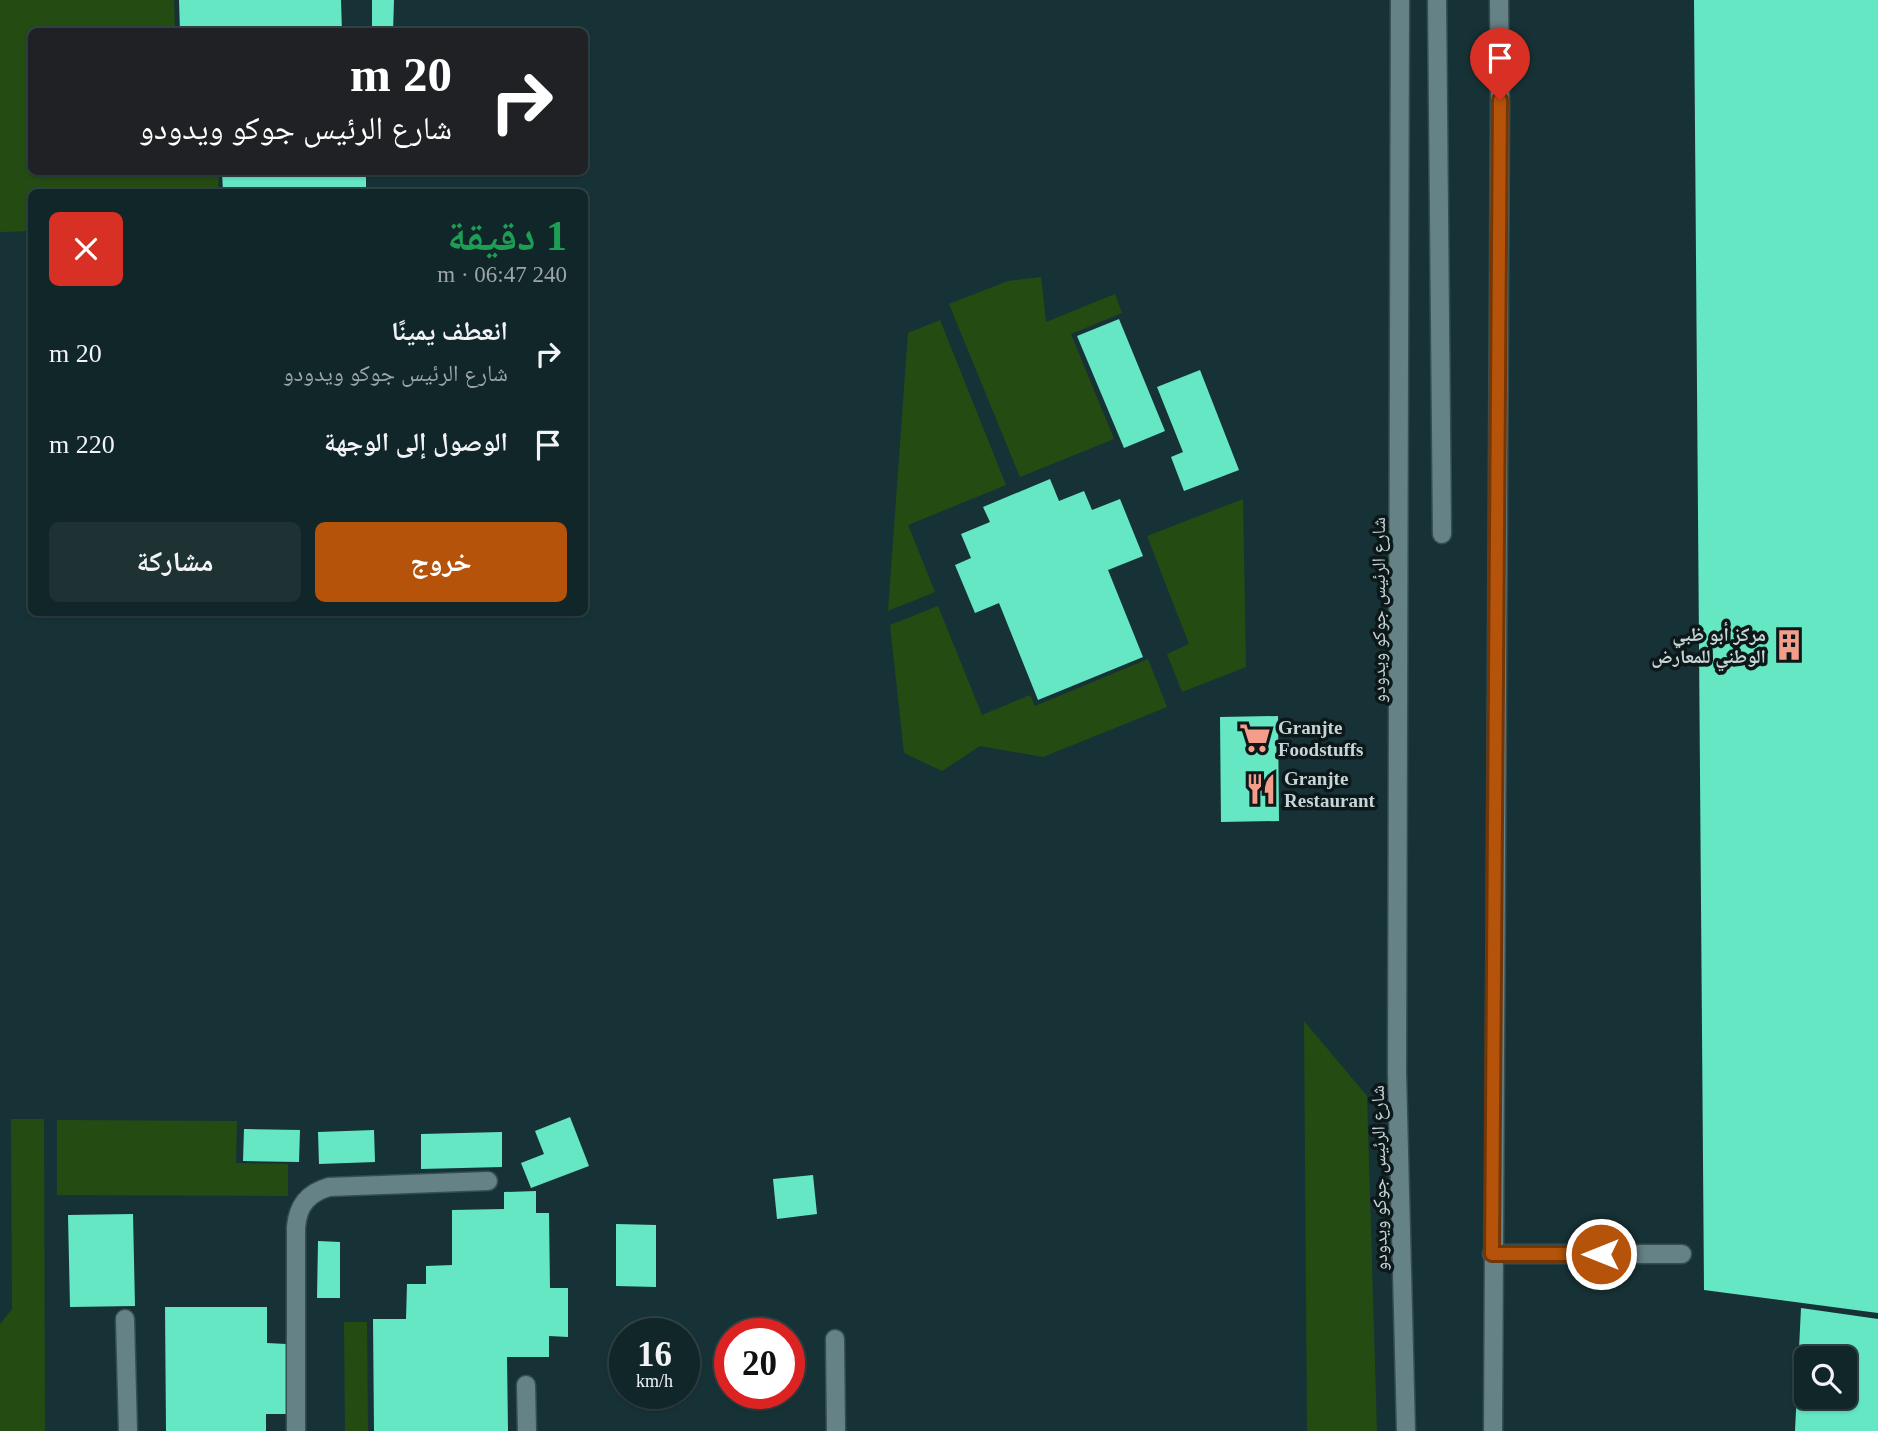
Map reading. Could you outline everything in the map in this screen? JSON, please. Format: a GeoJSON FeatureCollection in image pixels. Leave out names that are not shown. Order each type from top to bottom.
{"type":"FeatureCollection","features":[{"type":"Feature","properties":{"kind":"street","name":"شارع الرئيس جوكو ويدودو"},"geometry":{"type":"LineString","coordinates":[[1400,0],[1397,1072],[1406,1431]]}},
{"type":"Feature","properties":{"kind":"street"},"geometry":{"type":"LineString","coordinates":[[1437,0],[1442,534]]}},
{"type":"Feature","properties":{"kind":"street"},"geometry":{"type":"LineString","coordinates":[[1493,1431],[1499,0]]}},
{"type":"Feature","properties":{"kind":"street"},"geometry":{"type":"LineString","coordinates":[[296,1431],[296,1227],[300,1208],[305,1200],[311,1194],[329,1187],[488,1181]]}},
{"type":"Feature","properties":{"kind":"street"},"geometry":{"type":"LineString","coordinates":[[1492,1254],[1682,1254]]}},
{"type":"Feature","properties":{"kind":"street"},"geometry":{"type":"LineString","coordinates":[[125,1319],[128,1431]]}},
{"type":"Feature","properties":{"kind":"street"},"geometry":{"type":"LineString","coordinates":[[835,1339],[836,1431]]}},
{"type":"Feature","properties":{"kind":"street"},"geometry":{"type":"LineString","coordinates":[[526,1385],[527,1431]]}},
{"type":"Feature","properties":{"kind":"green space"},"geometry":{"type":"Polygon","coordinates":[[[0,0],[174,0],[175,28],[28,28],[28,175],[219,175],[218,189],[28,189],[28,231],[0,232],[0,0]]]}},
{"type":"Feature","properties":{"kind":"green space"},"geometry":{"type":"Polygon","coordinates":[[[1041,277],[1046,322],[1115,294],[1122,313],[1071,334],[1114,439],[1020,477],[949,304],[1008,281],[1041,277]]]}},
{"type":"Feature","properties":{"kind":"green space"},"geometry":{"type":"Polygon","coordinates":[[[940,320],[1006,485],[908,525],[935,592],[888,611],[908,333],[940,320]]]}},
{"type":"Feature","properties":{"kind":"green space"},"geometry":{"type":"Polygon","coordinates":[[[1243,499],[1246,667],[1182,692],[1167,654],[1189,644],[1147,536],[1243,499]]]}},
{"type":"Feature","properties":{"kind":"green space"},"geometry":{"type":"Polygon","coordinates":[[[938,606],[982,715],[1030,695],[1035,706],[1148,659],[1167,707],[1043,757],[980,746],[942,771],[904,753],[890,625],[938,606]]]}},
{"type":"Feature","properties":{"kind":"green space"},"geometry":{"type":"Polygon","coordinates":[[[1304,1021],[1367,1096],[1377,1431],[1307,1431],[1304,1021]]]}},
{"type":"Feature","properties":{"kind":"green space"},"geometry":{"type":"Polygon","coordinates":[[[11,1119],[44,1119],[45,1431],[0,1431],[0,1324],[12,1309],[11,1119]]]}},
{"type":"Feature","properties":{"kind":"green space"},"geometry":{"type":"Polygon","coordinates":[[[57,1120],[237,1121],[236,1163],[288,1164],[288,1196],[57,1195],[57,1120]]]}},
{"type":"Feature","properties":{"kind":"green space"},"geometry":{"type":"Polygon","coordinates":[[[344,1322],[367,1322],[368,1431],[345,1431],[344,1322]]]}},
{"type":"Feature","properties":{"kind":"building"},"geometry":{"type":"Polygon","coordinates":[[[179,0],[341,0],[342,28],[180,28],[179,0]]]}},
{"type":"Feature","properties":{"kind":"building"},"geometry":{"type":"Polygon","coordinates":[[[372,0],[394,0],[393,28],[372,28],[372,0]]]}},
{"type":"Feature","properties":{"kind":"building","name":"مركز أبو ظبي الوطني للمعارض"},"geometry":{"type":"Polygon","coordinates":[[[1694,0],[1878,0],[1878,1313],[1704,1290],[1694,0]]]}},
{"type":"Feature","properties":{"kind":"building"},"geometry":{"type":"Polygon","coordinates":[[[222,175],[366,175],[366,189],[223,189],[222,175]]]}},
{"type":"Feature","properties":{"kind":"building"},"geometry":{"type":"Polygon","coordinates":[[[1119,319],[1165,431],[1124,448],[1077,336],[1119,319]]]}},
{"type":"Feature","properties":{"kind":"building"},"geometry":{"type":"Polygon","coordinates":[[[1200,370],[1239,470],[1184,491],[1171,457],[1183,452],[1157,387],[1200,370]]]}},
{"type":"Feature","properties":{"kind":"building"},"geometry":{"type":"Polygon","coordinates":[[[1050,479],[1059,501],[1084,491],[1092,510],[1120,499],[1143,556],[1108,570],[1143,657],[1038,700],[999,603],[975,613],[955,565],[971,558],[961,534],[990,522],[983,507],[1050,479]]]}},
{"type":"Feature","properties":{"kind":"building"},"geometry":{"type":"Polygon","coordinates":[[[1278,716],[1279,821],[1221,822],[1220,717],[1278,716]]]}},
{"type":"Feature","properties":{"kind":"building"},"geometry":{"type":"Polygon","coordinates":[[[570,1117],[589,1166],[531,1188],[521,1163],[544,1154],[535,1131],[570,1117]]]}},
{"type":"Feature","properties":{"kind":"building"},"geometry":{"type":"Polygon","coordinates":[[[244,1129],[300,1130],[299,1162],[243,1161],[244,1129]]]}},
{"type":"Feature","properties":{"kind":"building"},"geometry":{"type":"Polygon","coordinates":[[[374,1130],[375,1162],[319,1164],[318,1132],[374,1130]]]}},
{"type":"Feature","properties":{"kind":"building"},"geometry":{"type":"Polygon","coordinates":[[[502,1132],[502,1167],[421,1169],[421,1134],[502,1132]]]}},
{"type":"Feature","properties":{"kind":"building"},"geometry":{"type":"Polygon","coordinates":[[[813,1175],[817,1214],[777,1219],[773,1179],[813,1175]]]}},
{"type":"Feature","properties":{"kind":"building"},"geometry":{"type":"Polygon","coordinates":[[[536,1191],[536,1213],[549,1213],[550,1288],[568,1288],[568,1337],[549,1336],[549,1357],[507,1357],[508,1431],[374,1431],[373,1319],[406,1319],[407,1284],[426,1284],[426,1266],[452,1265],[452,1210],[504,1209],[504,1192],[536,1191]]]}},
{"type":"Feature","properties":{"kind":"building"},"geometry":{"type":"Polygon","coordinates":[[[133,1214],[135,1306],[70,1307],[68,1215],[133,1214]]]}},
{"type":"Feature","properties":{"kind":"building"},"geometry":{"type":"Polygon","coordinates":[[[616,1224],[656,1225],[656,1287],[616,1286],[616,1224]]]}},
{"type":"Feature","properties":{"kind":"building"},"geometry":{"type":"Polygon","coordinates":[[[318,1241],[340,1242],[340,1298],[317,1298],[318,1241]]]}},
{"type":"Feature","properties":{"kind":"building"},"geometry":{"type":"Polygon","coordinates":[[[165,1307],[267,1307],[267,1343],[286,1344],[286,1414],[266,1414],[266,1431],[166,1431],[165,1307]]]}},
{"type":"Feature","properties":{"kind":"building"},"geometry":{"type":"Polygon","coordinates":[[[1801,1308],[1878,1319],[1878,1431],[1795,1431],[1796,1409],[1857,1409],[1857,1346],[1799,1346],[1801,1308]]]}},
{"type":"Feature","properties":{"kind":"place","name":"مركز أبو ظبي الوطني للمعارض"},"geometry":{"type":"Point","coordinates":[1789,645]}},
{"type":"Feature","properties":{"kind":"place","name":"Granjte Foodstuffs"},"geometry":{"type":"Point","coordinates":[1255,738]}},
{"type":"Feature","properties":{"kind":"place","name":"Granjte Restaurant"},"geometry":{"type":"Point","coordinates":[1261,789]}},
{"type":"Feature","properties":{"kind":"route"},"geometry":{"type":"LineString","coordinates":[[1500,100],[1492,1254],[1601,1254]]}}]}
